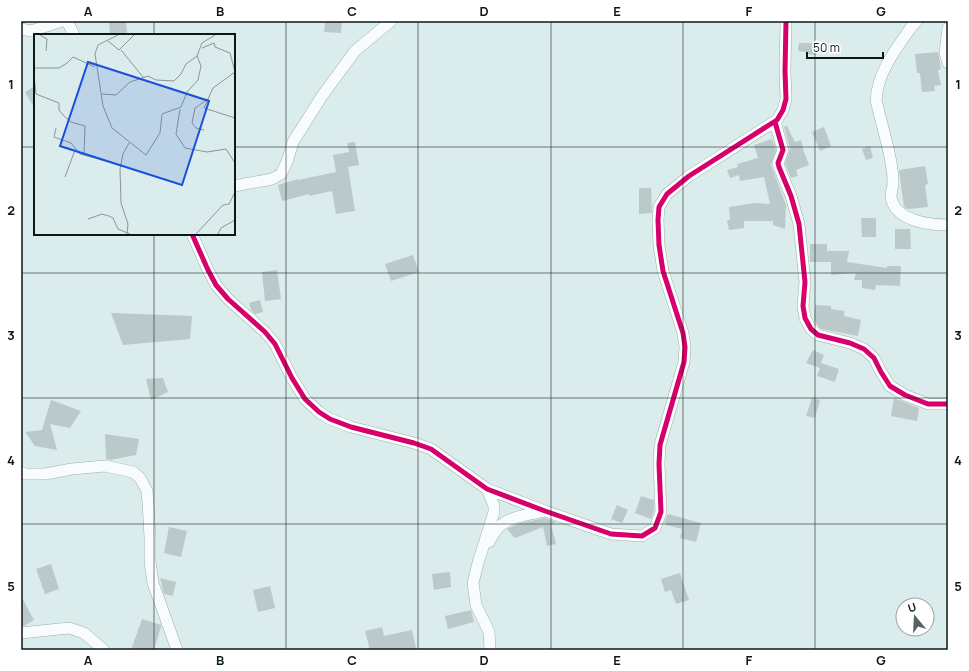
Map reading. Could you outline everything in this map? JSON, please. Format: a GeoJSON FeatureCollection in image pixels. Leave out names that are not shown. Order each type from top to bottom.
{"type":"FeatureCollection","features":[{"type":"Feature","properties":{"kind":"street"},"geometry":{"type":"LineString","coordinates":[[21,29],[31,31],[62,21]]}},
{"type":"Feature","properties":{"kind":"street"},"geometry":{"type":"LineString","coordinates":[[67,21],[74,34]]}},
{"type":"Feature","properties":{"kind":"street"},"geometry":{"type":"LineString","coordinates":[[235,186],[272,179],[281,174],[287,162],[293,142],[322,96],[355,51],[391,21]]}},
{"type":"Feature","properties":{"kind":"street"},"geometry":{"type":"LineString","coordinates":[[192,235],[216,285],[228,299],[265,332],[275,344],[292,378],[305,399],[319,412],[330,419],[351,427],[414,443],[431,449],[487,488],[545,511],[611,534],[642,536],[655,528],[661,512],[659,464],[660,445],[684,362],[685,347],[683,332],[664,271],[659,245],[659,207],[667,194],[689,176],[717,157],[775,122],[783,110],[786,99],[786,21]]}},
{"type":"Feature","properties":{"kind":"street"},"geometry":{"type":"LineString","coordinates":[[917,21],[885,65],[876,90],[876,100],[892,169],[893,183],[891,196],[893,203],[906,216],[913,220],[932,225],[948,225]]}},
{"type":"Feature","properties":{"kind":"street"},"geometry":{"type":"LineString","coordinates":[[948,28],[945,53],[948,63]]}},
{"type":"Feature","properties":{"kind":"street"},"geometry":{"type":"LineString","coordinates":[[775,122],[783,150],[778,163],[779,168],[791,196],[798,224],[805,282],[803,306],[805,318],[811,329],[818,335],[850,343],[864,349],[874,358],[890,386],[905,395],[928,404],[948,404]]}},
{"type":"Feature","properties":{"kind":"street"},"geometry":{"type":"LineString","coordinates":[[21,472],[25,474],[45,474],[72,469],[105,466],[133,472],[140,478],[146,491],[148,502],[150,561],[153,583],[177,650]]}},
{"type":"Feature","properties":{"kind":"street"},"geometry":{"type":"LineString","coordinates":[[487,488],[494,506],[492,518],[473,583],[476,605],[489,632],[490,650]]}},
{"type":"Feature","properties":{"kind":"street"},"geometry":{"type":"LineString","coordinates":[[482,552],[502,524],[515,518],[545,511]]}},
{"type":"Feature","properties":{"kind":"street"},"geometry":{"type":"LineString","coordinates":[[21,633],[69,628],[84,633],[104,650]]}},
{"type":"Feature","properties":{"kind":"building"},"geometry":{"type":"Polygon","coordinates":[[[109,21],[126,21],[127,33],[110,34],[109,21]]]}},
{"type":"Feature","properties":{"kind":"building"},"geometry":{"type":"Polygon","coordinates":[[[325,21],[342,21],[341,33],[324,32],[325,21]]]}},
{"type":"Feature","properties":{"kind":"building"},"geometry":{"type":"Polygon","coordinates":[[[799,43],[817,43],[816,55],[798,51],[799,43]]]}},
{"type":"Feature","properties":{"kind":"building"},"geometry":{"type":"Polygon","coordinates":[[[938,52],[941,69],[938,70],[941,85],[934,86],[935,91],[922,92],[920,73],[917,73],[915,54],[938,52]]]}},
{"type":"Feature","properties":{"kind":"building"},"geometry":{"type":"Polygon","coordinates":[[[34,87],[34,107],[25,92],[34,87]]]}},
{"type":"Feature","properties":{"kind":"building"},"geometry":{"type":"Polygon","coordinates":[[[787,126],[795,142],[801,140],[809,165],[796,170],[798,176],[791,178],[785,163],[790,149],[784,127],[787,126]]]}},
{"type":"Feature","properties":{"kind":"building"},"geometry":{"type":"Polygon","coordinates":[[[824,127],[831,146],[820,151],[812,132],[824,127]]]}},
{"type":"Feature","properties":{"kind":"building"},"geometry":{"type":"Polygon","coordinates":[[[772,139],[776,150],[771,165],[786,205],[785,229],[773,225],[773,221],[744,221],[744,228],[729,230],[727,220],[730,220],[729,207],[755,203],[770,204],[764,177],[740,181],[739,175],[730,178],[727,170],[738,167],[737,164],[758,158],[754,145],[772,139]]]}},
{"type":"Feature","properties":{"kind":"building"},"geometry":{"type":"Polygon","coordinates":[[[355,142],[359,165],[348,167],[355,211],[336,214],[332,191],[309,196],[309,194],[282,201],[278,185],[298,179],[336,172],[333,155],[349,152],[347,143],[355,142]]]}},
{"type":"Feature","properties":{"kind":"building"},"geometry":{"type":"Polygon","coordinates":[[[870,146],[873,158],[866,160],[862,149],[870,146]]]}},
{"type":"Feature","properties":{"kind":"building"},"geometry":{"type":"Polygon","coordinates":[[[925,166],[928,184],[925,185],[928,207],[908,209],[904,207],[899,170],[925,166]]]}},
{"type":"Feature","properties":{"kind":"building"},"geometry":{"type":"Polygon","coordinates":[[[639,188],[651,188],[652,213],[639,214],[639,188]]]}},
{"type":"Feature","properties":{"kind":"building"},"geometry":{"type":"Polygon","coordinates":[[[861,218],[876,218],[876,237],[862,237],[861,218]]]}},
{"type":"Feature","properties":{"kind":"building"},"geometry":{"type":"Polygon","coordinates":[[[895,229],[910,229],[911,249],[895,249],[895,229]]]}},
{"type":"Feature","properties":{"kind":"building"},"geometry":{"type":"Polygon","coordinates":[[[810,244],[827,244],[827,251],[849,251],[847,262],[887,268],[887,266],[901,266],[900,286],[876,285],[875,290],[862,288],[862,280],[854,280],[856,273],[831,275],[831,262],[810,262],[810,244]]]}},
{"type":"Feature","properties":{"kind":"building"},"geometry":{"type":"Polygon","coordinates":[[[413,255],[419,272],[391,281],[385,264],[413,255]]]}},
{"type":"Feature","properties":{"kind":"building"},"geometry":{"type":"Polygon","coordinates":[[[277,270],[281,299],[265,301],[262,272],[277,270]]]}},
{"type":"Feature","properties":{"kind":"building"},"geometry":{"type":"Polygon","coordinates":[[[260,300],[263,312],[255,314],[251,310],[249,303],[260,300]]]}},
{"type":"Feature","properties":{"kind":"building"},"geometry":{"type":"Polygon","coordinates":[[[815,305],[831,306],[831,309],[844,311],[844,316],[861,320],[858,336],[821,329],[814,319],[815,305]]]}},
{"type":"Feature","properties":{"kind":"building"},"geometry":{"type":"Polygon","coordinates":[[[111,313],[192,316],[190,339],[123,345],[111,313]]]}},
{"type":"Feature","properties":{"kind":"building"},"geometry":{"type":"Polygon","coordinates":[[[813,350],[824,355],[821,363],[839,369],[835,382],[817,376],[820,368],[806,363],[813,350]]]}},
{"type":"Feature","properties":{"kind":"building"},"geometry":{"type":"Polygon","coordinates":[[[163,378],[168,392],[151,400],[146,379],[163,378]]]}},
{"type":"Feature","properties":{"kind":"building"},"geometry":{"type":"Polygon","coordinates":[[[812,398],[820,400],[815,418],[806,416],[812,398]]]}},
{"type":"Feature","properties":{"kind":"building"},"geometry":{"type":"Polygon","coordinates":[[[894,398],[919,408],[917,421],[891,416],[894,398]]]}},
{"type":"Feature","properties":{"kind":"building"},"geometry":{"type":"Polygon","coordinates":[[[51,400],[81,411],[70,428],[50,424],[57,450],[35,446],[25,432],[42,430],[51,400]]]}},
{"type":"Feature","properties":{"kind":"building"},"geometry":{"type":"Polygon","coordinates":[[[105,434],[139,439],[136,455],[110,460],[106,459],[105,434]]]}},
{"type":"Feature","properties":{"kind":"building"},"geometry":{"type":"Polygon","coordinates":[[[641,496],[654,500],[654,511],[651,519],[635,513],[641,496]]]}},
{"type":"Feature","properties":{"kind":"building"},"geometry":{"type":"Polygon","coordinates":[[[617,505],[628,510],[622,523],[611,519],[617,505]]]}},
{"type":"Feature","properties":{"kind":"building"},"geometry":{"type":"Polygon","coordinates":[[[668,514],[701,523],[696,542],[680,538],[682,529],[666,525],[666,523],[664,523],[668,514]]]}},
{"type":"Feature","properties":{"kind":"building"},"geometry":{"type":"Polygon","coordinates":[[[545,518],[556,522],[551,525],[556,544],[547,546],[543,527],[515,538],[507,529],[521,523],[545,518]]]}},
{"type":"Feature","properties":{"kind":"building"},"geometry":{"type":"Polygon","coordinates":[[[169,527],[187,531],[181,557],[164,553],[169,527]]]}},
{"type":"Feature","properties":{"kind":"building"},"geometry":{"type":"Polygon","coordinates":[[[51,564],[59,589],[45,594],[36,569],[51,564]]]}},
{"type":"Feature","properties":{"kind":"building"},"geometry":{"type":"Polygon","coordinates":[[[450,572],[451,587],[434,590],[432,574],[450,572]]]}},
{"type":"Feature","properties":{"kind":"building"},"geometry":{"type":"Polygon","coordinates":[[[680,573],[689,600],[676,604],[671,590],[665,592],[661,579],[680,573]]]}},
{"type":"Feature","properties":{"kind":"building"},"geometry":{"type":"Polygon","coordinates":[[[160,578],[176,582],[173,596],[164,594],[160,578]]]}},
{"type":"Feature","properties":{"kind":"building"},"geometry":{"type":"Polygon","coordinates":[[[270,586],[275,608],[258,612],[253,590],[270,586]]]}},
{"type":"Feature","properties":{"kind":"building"},"geometry":{"type":"Polygon","coordinates":[[[21,596],[34,620],[24,626],[21,626],[21,596]]]}},
{"type":"Feature","properties":{"kind":"building"},"geometry":{"type":"Polygon","coordinates":[[[471,610],[474,622],[448,629],[445,616],[471,610]]]}},
{"type":"Feature","properties":{"kind":"building"},"geometry":{"type":"Polygon","coordinates":[[[142,619],[161,625],[154,650],[131,650],[142,619]]]}},
{"type":"Feature","properties":{"kind":"building"},"geometry":{"type":"Polygon","coordinates":[[[382,627],[384,636],[412,630],[416,648],[409,650],[370,650],[365,631],[382,627]]]}},
{"type":"Feature","properties":{"kind":"cycle path"},"geometry":{"type":"LineString","coordinates":[[192,235],[216,285],[228,299],[265,332],[275,344],[292,378],[305,399],[319,412],[330,419],[351,427],[414,443],[431,449],[487,489],[611,534],[642,536],[655,528],[661,512],[659,464],[660,445],[684,362],[685,347],[683,333],[663,271],[659,245],[659,207],[667,194],[689,176],[777,120],[783,110],[786,99],[786,21]]}},
{"type":"Feature","properties":{"kind":"cycle path"},"geometry":{"type":"LineString","coordinates":[[775,122],[783,150],[778,163],[791,196],[799,224],[805,282],[803,306],[805,318],[811,329],[818,335],[850,343],[864,349],[874,358],[890,386],[905,395],[928,404],[948,404]]}}]}
